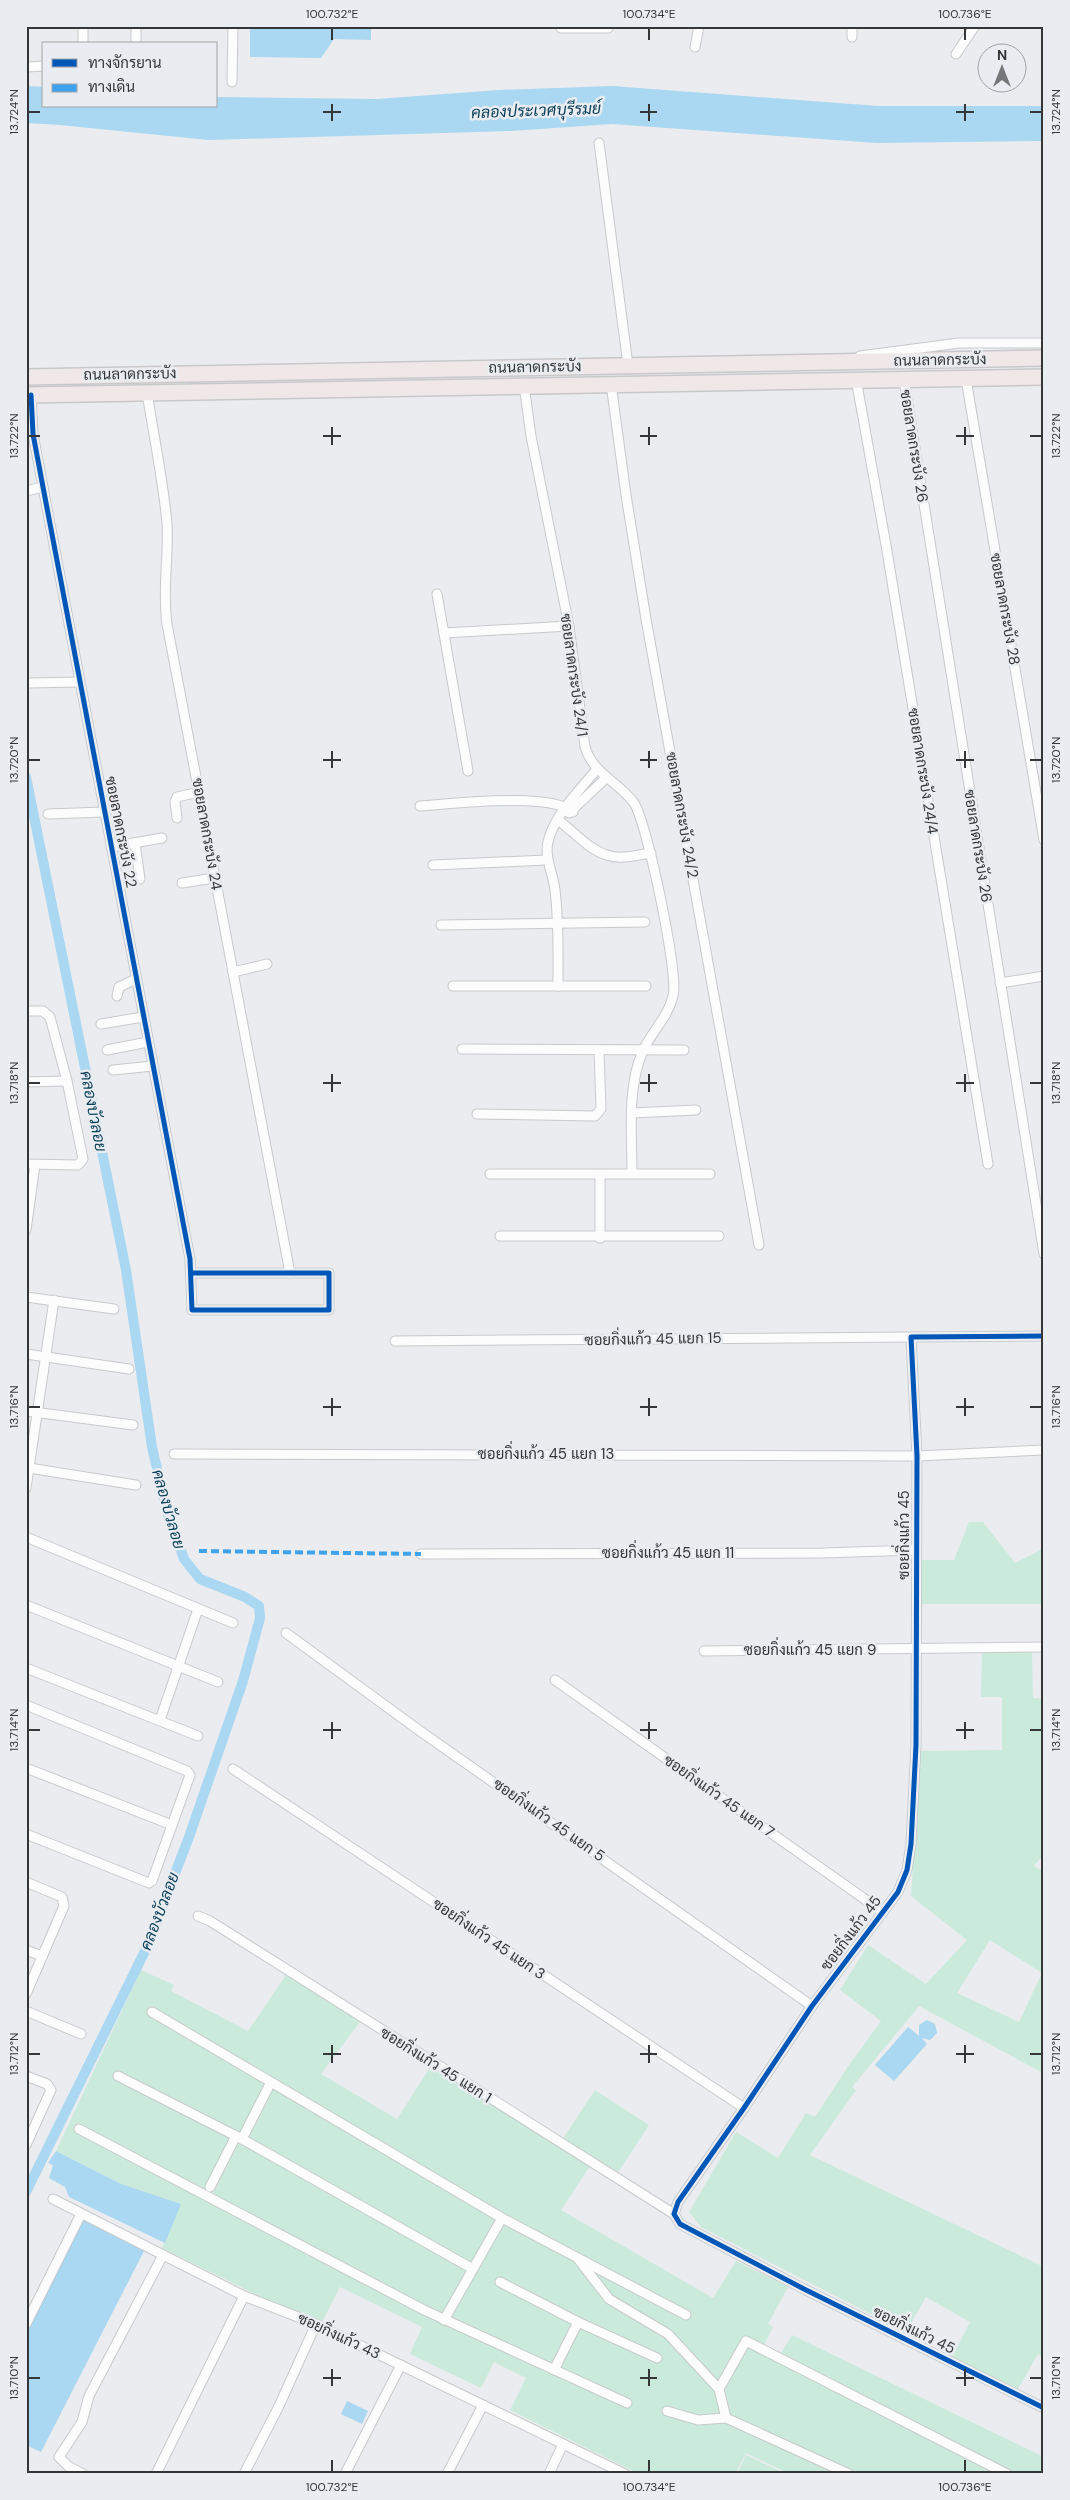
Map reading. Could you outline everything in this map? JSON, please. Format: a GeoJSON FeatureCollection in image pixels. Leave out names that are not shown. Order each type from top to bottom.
{"type":"FeatureCollection","features":[{"type":"Feature","properties":{"kind":"main road","name":"ถนนลาดกระบัง"},"geometry":{"type":"LineString","coordinates":[[26,377],[1044,358]]}},
{"type":"Feature","properties":{"kind":"main road"},"geometry":{"type":"LineString","coordinates":[[776,363],[778,382]]}},
{"type":"Feature","properties":{"kind":"main road","name":"ถนนลาดกระบัง"},"geometry":{"type":"LineString","coordinates":[[29,395],[1044,377]]}},
{"type":"Feature","properties":{"kind":"street"},"geometry":{"type":"LineString","coordinates":[[83,26],[83,42]]}},
{"type":"Feature","properties":{"kind":"street"},"geometry":{"type":"LineString","coordinates":[[136,26],[136,42]]}},
{"type":"Feature","properties":{"kind":"street"},"geometry":{"type":"LineString","coordinates":[[232,82],[233,26]]}},
{"type":"Feature","properties":{"kind":"street"},"geometry":{"type":"LineString","coordinates":[[696,47],[699,26]]}},
{"type":"Feature","properties":{"kind":"street"},"geometry":{"type":"LineString","coordinates":[[852,26],[852,37]]}},
{"type":"Feature","properties":{"kind":"street"},"geometry":{"type":"LineString","coordinates":[[956,54],[975,26]]}},
{"type":"Feature","properties":{"kind":"street"},"geometry":{"type":"LineString","coordinates":[[561,28],[608,28]]}},
{"type":"Feature","properties":{"kind":"street"},"geometry":{"type":"LineString","coordinates":[[27,67],[42,66]]}},
{"type":"Feature","properties":{"kind":"street"},"geometry":{"type":"LineString","coordinates":[[599,143],[620,292],[628,365]]}},
{"type":"Feature","properties":{"kind":"street"},"geometry":{"type":"LineString","coordinates":[[821,362],[897,350],[959,343],[1044,343]]}},
{"type":"Feature","properties":{"kind":"street","name":"ซอยลาดกระบัง 24/4"},"geometry":{"type":"LineString","coordinates":[[856,379],[886,545],[988,1164]]}},
{"type":"Feature","properties":{"kind":"street","name":"ซอยลาดกระบัง 26"},"geometry":{"type":"LineString","coordinates":[[904,379],[1044,1254]]}},
{"type":"Feature","properties":{"kind":"street","name":"ซอยลาดกระบัง 28"},"geometry":{"type":"LineString","coordinates":[[966,379],[1044,840]]}},
{"type":"Feature","properties":{"kind":"street","name":"ซอยลาดกระบัง 24/2"},"geometry":{"type":"LineString","coordinates":[[611,384],[623,477],[646,619],[759,1245]]}},
{"type":"Feature","properties":{"kind":"street","name":"ซอยลาดกระบัง 24/1"},"geometry":{"type":"LineString","coordinates":[[524,385],[531,436],[569,626],[581,730],[587,755],[597,769],[634,803],[639,813],[651,853],[674,972],[674,996],[660,1026],[643,1050],[636,1076],[632,1113],[632,1173]]}},
{"type":"Feature","properties":{"kind":"street","name":"ซอยลาดกระบัง 24"},"geometry":{"type":"LineString","coordinates":[[147,393],[167,525],[164,605],[290,1273]]}},
{"type":"Feature","properties":{"kind":"street","name":"ซอยลาดกระบัง 22"},"geometry":{"type":"LineString","coordinates":[[29,395],[42,487],[192,1273],[192,1310],[329,1310],[329,1273],[290,1273]]}},
{"type":"Feature","properties":{"kind":"street"},"geometry":{"type":"LineString","coordinates":[[26,491],[42,487]]}},
{"type":"Feature","properties":{"kind":"street"},"geometry":{"type":"LineString","coordinates":[[437,594],[468,771]]}},
{"type":"Feature","properties":{"kind":"street"},"geometry":{"type":"LineString","coordinates":[[444,634],[569,626]]}},
{"type":"Feature","properties":{"kind":"street"},"geometry":{"type":"LineString","coordinates":[[29,683],[79,682]]}},
{"type":"Feature","properties":{"kind":"street"},"geometry":{"type":"LineString","coordinates":[[570,809],[597,769]]}},
{"type":"Feature","properties":{"kind":"street"},"geometry":{"type":"LineString","coordinates":[[558,986],[558,924],[555,888],[547,860],[549,839],[560,818],[606,778]]}},
{"type":"Feature","properties":{"kind":"street"},"geometry":{"type":"LineString","coordinates":[[177,818],[175,802],[177,797],[199,792]]}},
{"type":"Feature","properties":{"kind":"street"},"geometry":{"type":"LineString","coordinates":[[420,806],[545,801],[570,809]]}},
{"type":"Feature","properties":{"kind":"street"},"geometry":{"type":"LineString","coordinates":[[48,814],[104,812]]}},
{"type":"Feature","properties":{"kind":"street"},"geometry":{"type":"LineString","coordinates":[[560,818],[590,846],[607,856],[619,857],[651,853]]}},
{"type":"Feature","properties":{"kind":"street"},"geometry":{"type":"LineString","coordinates":[[111,847],[162,838]]}},
{"type":"Feature","properties":{"kind":"street"},"geometry":{"type":"LineString","coordinates":[[135,843],[140,879]]}},
{"type":"Feature","properties":{"kind":"street"},"geometry":{"type":"LineString","coordinates":[[433,865],[547,860]]}},
{"type":"Feature","properties":{"kind":"street"},"geometry":{"type":"LineString","coordinates":[[182,884],[214,878]]}},
{"type":"Feature","properties":{"kind":"street"},"geometry":{"type":"LineString","coordinates":[[441,925],[645,922]]}},
{"type":"Feature","properties":{"kind":"street"},"geometry":{"type":"LineString","coordinates":[[233,972],[267,964]]}},
{"type":"Feature","properties":{"kind":"street"},"geometry":{"type":"LineString","coordinates":[[1000,983],[1044,976]]}},
{"type":"Feature","properties":{"kind":"street"},"geometry":{"type":"LineString","coordinates":[[117,996],[122,985],[136,979]]}},
{"type":"Feature","properties":{"kind":"street"},"geometry":{"type":"LineString","coordinates":[[453,986],[646,986]]}},
{"type":"Feature","properties":{"kind":"street"},"geometry":{"type":"LineString","coordinates":[[26,1012],[46,1012],[50,1017],[67,1081],[82,1162],[78,1165],[31,1165],[26,1230]]}},
{"type":"Feature","properties":{"kind":"street"},"geometry":{"type":"LineString","coordinates":[[101,1024],[144,1017]]}},
{"type":"Feature","properties":{"kind":"street"},"geometry":{"type":"LineString","coordinates":[[107,1050],[148,1042]]}},
{"type":"Feature","properties":{"kind":"street"},"geometry":{"type":"LineString","coordinates":[[462,1049],[684,1050]]}},
{"type":"Feature","properties":{"kind":"street"},"geometry":{"type":"LineString","coordinates":[[477,1114],[595,1116],[601,1109],[599,1050]]}},
{"type":"Feature","properties":{"kind":"street"},"geometry":{"type":"LineString","coordinates":[[113,1070],[153,1066]]}},
{"type":"Feature","properties":{"kind":"street"},"geometry":{"type":"LineString","coordinates":[[26,1082],[67,1081]]}},
{"type":"Feature","properties":{"kind":"street"},"geometry":{"type":"LineString","coordinates":[[632,1113],[696,1110]]}},
{"type":"Feature","properties":{"kind":"street"},"geometry":{"type":"LineString","coordinates":[[490,1174],[710,1174]]}},
{"type":"Feature","properties":{"kind":"street"},"geometry":{"type":"LineString","coordinates":[[600,1174],[600,1238]]}},
{"type":"Feature","properties":{"kind":"street"},"geometry":{"type":"LineString","coordinates":[[500,1236],[600,1238],[719,1236]]}},
{"type":"Feature","properties":{"kind":"street"},"geometry":{"type":"LineString","coordinates":[[192,1273],[290,1273]]}},
{"type":"Feature","properties":{"kind":"street"},"geometry":{"type":"LineString","coordinates":[[26,1297],[114,1309]]}},
{"type":"Feature","properties":{"kind":"street"},"geometry":{"type":"LineString","coordinates":[[26,1488],[54,1300]]}},
{"type":"Feature","properties":{"kind":"street"},"geometry":{"type":"LineString","coordinates":[[911,1337],[1044,1336]]}},
{"type":"Feature","properties":{"kind":"street","name":"ซอยกิ่งแก้ว 45 แยก 15"},"geometry":{"type":"LineString","coordinates":[[395,1341],[911,1337]]}},
{"type":"Feature","properties":{"kind":"street","name":"ซอยกิ่งแก้ว 45"},"geometry":{"type":"LineString","coordinates":[[911,1337],[917,1456],[915,1550],[916,1745],[911,1844],[907,1870],[898,1892],[812,2006],[678,2202],[674,2214],[680,2224],[796,2285],[1044,2408]]}},
{"type":"Feature","properties":{"kind":"street"},"geometry":{"type":"LineString","coordinates":[[26,1354],[129,1369]]}},
{"type":"Feature","properties":{"kind":"street"},"geometry":{"type":"LineString","coordinates":[[26,1411],[133,1425]]}},
{"type":"Feature","properties":{"kind":"street","name":"ซอยกิ่งแก้ว 45 แยก 13"},"geometry":{"type":"LineString","coordinates":[[174,1454],[917,1456],[1044,1450]]}},
{"type":"Feature","properties":{"kind":"street"},"geometry":{"type":"LineString","coordinates":[[29,1463],[136,1486]]}},
{"type":"Feature","properties":{"kind":"street"},"geometry":{"type":"LineString","coordinates":[[26,1537],[233,1623]]}},
{"type":"Feature","properties":{"kind":"street","name":"ซอยกิ่งแก้ว 45 แยก 11"},"geometry":{"type":"LineString","coordinates":[[422,1554],[823,1553],[915,1550]]}},
{"type":"Feature","properties":{"kind":"street"},"geometry":{"type":"LineString","coordinates":[[26,1605],[218,1682]]}},
{"type":"Feature","properties":{"kind":"street"},"geometry":{"type":"LineString","coordinates":[[160,1720],[198,1609]]}},
{"type":"Feature","properties":{"kind":"street","name":"ซอยกิ่งแก้ว 45 แยก 5"},"geometry":{"type":"LineString","coordinates":[[286,1633],[420,1731],[812,2006]]}},
{"type":"Feature","properties":{"kind":"street","name":"ซอยกิ่งแก้ว 45 แยก 9"},"geometry":{"type":"LineString","coordinates":[[704,1651],[1044,1647]]}},
{"type":"Feature","properties":{"kind":"street"},"geometry":{"type":"LineString","coordinates":[[26,1668],[198,1736]]}},
{"type":"Feature","properties":{"kind":"street","name":"ซอยกิ่งแก้ว 45 แยก 7"},"geometry":{"type":"LineString","coordinates":[[556,1680],[883,1912]]}},
{"type":"Feature","properties":{"kind":"street"},"geometry":{"type":"LineString","coordinates":[[26,1705],[187,1771],[190,1778],[152,1881],[149,1883],[26,1834]]}},
{"type":"Feature","properties":{"kind":"street"},"geometry":{"type":"LineString","coordinates":[[26,1768],[172,1825]]}},
{"type":"Feature","properties":{"kind":"street","name":"ซอยกิ่งแก้ว 45 แยก 3"},"geometry":{"type":"LineString","coordinates":[[233,1770],[744,2108]]}},
{"type":"Feature","properties":{"kind":"street"},"geometry":{"type":"LineString","coordinates":[[26,1882],[62,1897],[64,1901],[64,1906],[26,1994]]}},
{"type":"Feature","properties":{"kind":"street","name":"ซอยกิ่งแก้ว 45 แยก 1"},"geometry":{"type":"LineString","coordinates":[[198,1916],[210,1921],[674,2214]]}},
{"type":"Feature","properties":{"kind":"street"},"geometry":{"type":"LineString","coordinates":[[26,1950],[42,1956]]}},
{"type":"Feature","properties":{"kind":"street"},"geometry":{"type":"LineString","coordinates":[[26,2011],[80,2034]]}},
{"type":"Feature","properties":{"kind":"street"},"geometry":{"type":"LineString","coordinates":[[152,2012],[502,2218],[686,2315]]}},
{"type":"Feature","properties":{"kind":"street"},"geometry":{"type":"LineString","coordinates":[[26,2076],[47,2084],[51,2090],[27,2143]]}},
{"type":"Feature","properties":{"kind":"street"},"geometry":{"type":"LineString","coordinates":[[118,2076],[239,2138],[473,2269]]}},
{"type":"Feature","properties":{"kind":"street"},"geometry":{"type":"LineString","coordinates":[[210,2187],[271,2082]]}},
{"type":"Feature","properties":{"kind":"street"},"geometry":{"type":"LineString","coordinates":[[79,2128],[444,2320],[627,2404]]}},
{"type":"Feature","properties":{"kind":"street","name":"ซอยกิ่งแก้ว 43"},"geometry":{"type":"LineString","coordinates":[[53,2199],[244,2296],[316,2324],[625,2474]]}},
{"type":"Feature","properties":{"kind":"street"},"geometry":{"type":"LineString","coordinates":[[26,2324],[81,2214]]}},
{"type":"Feature","properties":{"kind":"street"},"geometry":{"type":"LineString","coordinates":[[444,2320],[502,2218]]}},
{"type":"Feature","properties":{"kind":"street"},"geometry":{"type":"LineString","coordinates":[[83,2474],[68,2466],[59,2457],[82,2422],[89,2396],[163,2255]]}},
{"type":"Feature","properties":{"kind":"street"},"geometry":{"type":"LineString","coordinates":[[578,2258],[609,2299],[668,2334],[719,2389],[726,2418]]}},
{"type":"Feature","properties":{"kind":"street"},"geometry":{"type":"LineString","coordinates":[[500,2282],[578,2322],[657,2358]]}},
{"type":"Feature","properties":{"kind":"street"},"geometry":{"type":"LineString","coordinates":[[156,2474],[244,2296]]}},
{"type":"Feature","properties":{"kind":"street"},"geometry":{"type":"LineString","coordinates":[[554,2370],[578,2322]]}},
{"type":"Feature","properties":{"kind":"street"},"geometry":{"type":"LineString","coordinates":[[244,2474],[279,2406],[316,2324]]}},
{"type":"Feature","properties":{"kind":"street"},"geometry":{"type":"LineString","coordinates":[[719,2389],[746,2340],[987,2470],[1007,2474]]}},
{"type":"Feature","properties":{"kind":"street"},"geometry":{"type":"LineString","coordinates":[[345,2474],[400,2365]]}},
{"type":"Feature","properties":{"kind":"street"},"geometry":{"type":"LineString","coordinates":[[447,2474],[483,2405]]}},
{"type":"Feature","properties":{"kind":"street"},"geometry":{"type":"LineString","coordinates":[[667,2411],[698,2420],[726,2418],[849,2474]]}},
{"type":"Feature","properties":{"kind":"street"},"geometry":{"type":"LineString","coordinates":[[549,2474],[563,2444]]}},
{"type":"Feature","properties":{"kind":"green space"},"geometry":{"type":"Polygon","coordinates":[[[969,1522],[983,1522],[1015,1563],[1039,1551],[1044,1546],[1044,1604],[919,1604],[919,1560],[954,1560],[969,1522]]]}},
{"type":"Feature","properties":{"kind":"green space"},"geometry":{"type":"Polygon","coordinates":[[[982,1649],[1032,1651],[1033,1698],[1044,1699],[1044,1854],[1034,1866],[1044,1872],[1044,2067],[1041,2072],[919,2006],[852,2087],[856,2090],[810,2155],[1044,2267],[1044,2357],[1038,2354],[1018,2389],[952,2357],[970,2322],[926,2297],[906,2332],[701,2227],[689,2212],[736,2132],[778,2158],[806,2113],[815,2117],[881,2021],[840,1990],[868,1945],[926,1984],[967,1940],[911,1896],[920,1751],[1002,1750],[1002,1697],[981,1697],[982,1649]],[[990,1940],[957,1993],[1019,2022],[1042,1973],[990,1940]]]}},
{"type":"Feature","properties":{"kind":"green space"},"geometry":{"type":"Polygon","coordinates":[[[141,1970],[174,1985],[171,1991],[248,2031],[288,1972],[362,2019],[321,2074],[397,2119],[433,2063],[560,2143],[595,2090],[649,2125],[615,2177],[592,2163],[561,2210],[713,2298],[736,2261],[788,2287],[768,2324],[773,2327],[764,2345],[781,2353],[792,2335],[1044,2457],[1044,2474],[790,2474],[746,2453],[735,2474],[639,2474],[510,2410],[526,2378],[494,2362],[481,2388],[410,2354],[422,2327],[340,2287],[320,2326],[162,2248],[180,2204],[121,2184],[56,2151],[141,1970]]]}},
{"type":"Feature","properties":{"kind":"green space"},"geometry":{"type":"Polygon","coordinates":[[[746,2455],[786,2474],[737,2474],[746,2455]]]}},
{"type":"Feature","properties":{"kind":"water"},"geometry":{"type":"Polygon","coordinates":[[[250,26],[371,26],[371,40],[334,39],[321,58],[250,57],[250,26]]]}},
{"type":"Feature","properties":{"kind":"water","name":"คลองประเวศบุรีรมย์"},"geometry":{"type":"Polygon","coordinates":[[[26,86],[42,87],[42,108],[218,108],[218,97],[377,99],[499,90],[612,86],[878,106],[1044,106],[1044,141],[877,143],[612,124],[511,131],[209,140],[26,123],[26,86]]]}},
{"type":"Feature","properties":{"kind":"water"},"geometry":{"type":"Polygon","coordinates":[[[927,2020],[935,2024],[937,2033],[930,2040],[922,2038],[927,2044],[894,2081],[875,2065],[908,2027],[919,2036],[919,2025],[927,2020]]]}},
{"type":"Feature","properties":{"kind":"water"},"geometry":{"type":"Polygon","coordinates":[[[56,2151],[121,2184],[181,2204],[165,2243],[69,2197],[65,2187],[49,2178],[53,2165],[48,2163],[56,2151]]]}},
{"type":"Feature","properties":{"kind":"water"},"geometry":{"type":"Polygon","coordinates":[[[81,2219],[144,2251],[41,2452],[26,2445],[26,2329],[81,2219]]]}},
{"type":"Feature","properties":{"kind":"water"},"geometry":{"type":"Polygon","coordinates":[[[347,2401],[368,2411],[362,2424],[341,2414],[347,2401]]]}},
{"type":"Feature","properties":{"kind":"waterway","name":"คลองบัวลอย"},"geometry":{"type":"LineString","coordinates":[[26,777],[126,1270],[152,1447],[167,1512],[184,1559],[200,1579],[245,1597],[259,1606],[260,1618],[243,1681],[189,1837],[146,1949],[26,2192]]}},
{"type":"Feature","properties":{"kind":"marked path"},"geometry":{"type":"LineString","coordinates":[[199,1551],[421,1554]]}},
{"type":"Feature","properties":{"kind":"cycle path"},"geometry":{"type":"LineString","coordinates":[[31,395],[33,434],[190,1259],[192,1310],[329,1310],[329,1273],[192,1273]]}},
{"type":"Feature","properties":{"kind":"cycle path"},"geometry":{"type":"LineString","coordinates":[[1044,1336],[911,1337],[917,1456],[916,1745],[911,1844],[907,1870],[898,1892],[812,2006],[678,2202],[674,2214],[680,2224],[804,2289],[1044,2408]]}}]}
